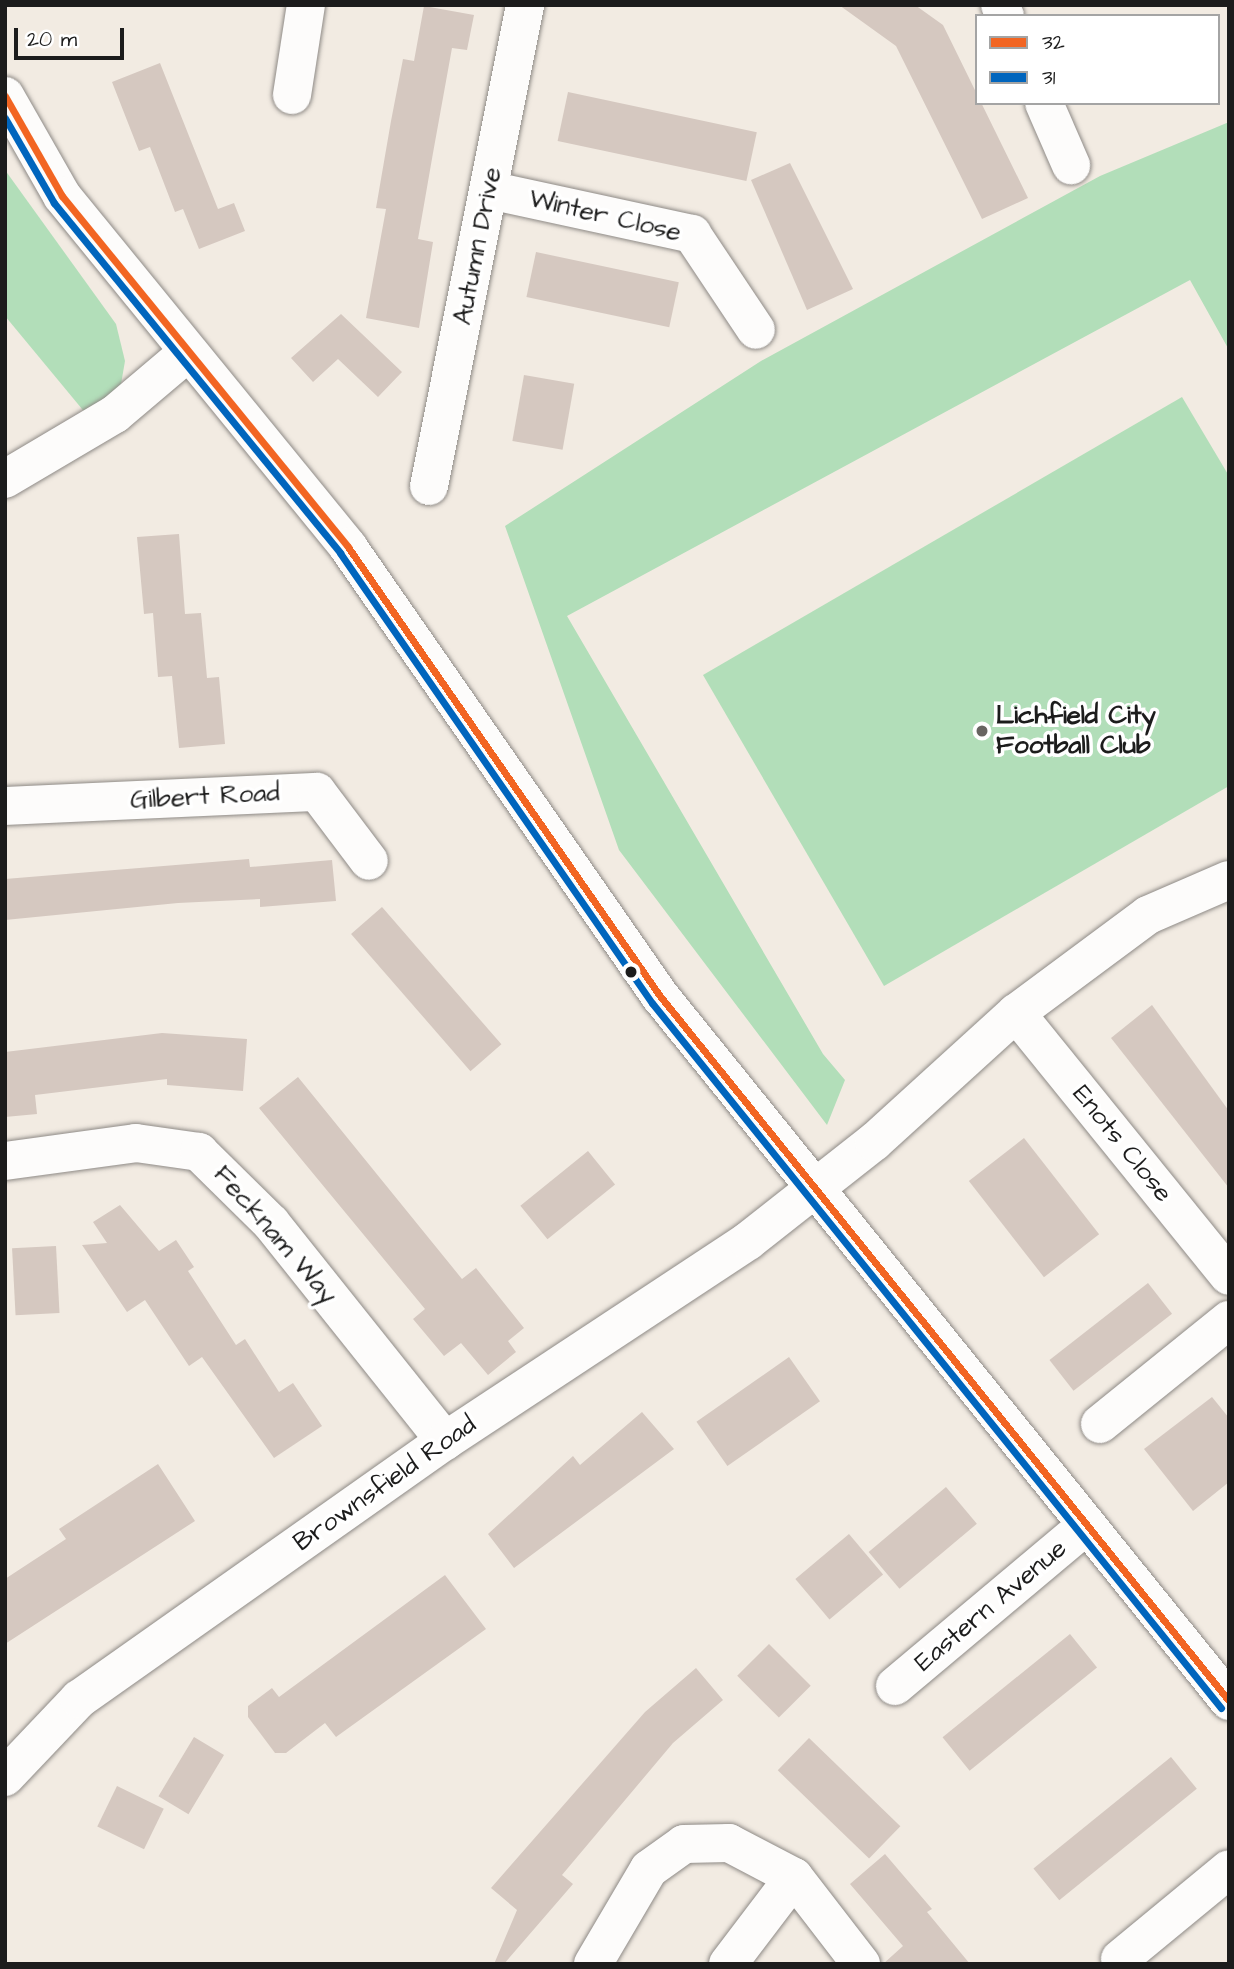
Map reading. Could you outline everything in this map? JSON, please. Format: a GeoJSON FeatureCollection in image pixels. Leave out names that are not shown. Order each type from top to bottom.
{"type":"FeatureCollection","features":[{"type":"Feature","properties":{"kind":"main road"},"geometry":{"type":"LineString","coordinates":[[292,95],[306,5]]}},
{"type":"Feature","properties":{"kind":"main road","name":"Autumn Drive"},"geometry":{"type":"LineString","coordinates":[[429,486],[525,5]]}},
{"type":"Feature","properties":{"kind":"main road","name":"Eastern Avenue"},"geometry":{"type":"LineString","coordinates":[[5,96],[62,196],[348,547],[660,996],[1229,1701]]}},
{"type":"Feature","properties":{"kind":"main road"},"geometry":{"type":"LineString","coordinates":[[1045,105],[1071,165]]}},
{"type":"Feature","properties":{"kind":"main road","name":"Winter Close"},"geometry":{"type":"LineString","coordinates":[[489,190],[692,234],[756,330]]}},
{"type":"Feature","properties":{"kind":"main road"},"geometry":{"type":"LineString","coordinates":[[5,479],[115,414],[188,352]]}},
{"type":"Feature","properties":{"kind":"main road","name":"Gilbert Road"},"geometry":{"type":"LineString","coordinates":[[5,806],[317,792],[369,862]]}},
{"type":"Feature","properties":{"kind":"main road","name":"Brownsfield Road"},"geometry":{"type":"LineString","coordinates":[[5,1777],[79,1699],[445,1441],[708,1270],[814,1185],[874,1142],[1016,1013],[1149,915],[1229,880]]}},
{"type":"Feature","properties":{"kind":"main road","name":"Enots Close"},"geometry":{"type":"LineString","coordinates":[[1016,1013],[1229,1276]]}},
{"type":"Feature","properties":{"kind":"main road","name":"Fecknam Way"},"geometry":{"type":"LineString","coordinates":[[5,1161],[136,1143],[199,1152],[271,1223],[445,1441]]}},
{"type":"Feature","properties":{"kind":"main road"},"geometry":{"type":"LineString","coordinates":[[1100,1424],[1229,1320]]}},
{"type":"Feature","properties":{"kind":"main road","name":"Eastern Avenue"},"geometry":{"type":"LineString","coordinates":[[895,1686],[1086,1526]]}},
{"type":"Feature","properties":{"kind":"main road"},"geometry":{"type":"LineString","coordinates":[[593,1964],[649,1869],[684,1844],[729,1843],[794,1877],[861,1964]]}},
{"type":"Feature","properties":{"kind":"main road"},"geometry":{"type":"LineString","coordinates":[[1120,1959],[1229,1869]]}},
{"type":"Feature","properties":{"kind":"main road"},"geometry":{"type":"LineString","coordinates":[[728,1964],[794,1877]]}},
{"type":"Feature","properties":{"kind":"green space"},"geometry":{"type":"Polygon","coordinates":[[[1229,122],[1229,350],[1190,280],[567,616],[823,1054],[845,1080],[827,1125],[619,850],[505,526],[761,361],[1100,176],[1229,122]]]}},
{"type":"Feature","properties":{"kind":"green space"},"geometry":{"type":"Polygon","coordinates":[[[5,170],[116,324],[125,361],[120,390],[87,415],[5,316],[5,170]]]}},
{"type":"Feature","properties":{"kind":"green space","name":"Lichfield City Football Club"},"geometry":{"type":"Polygon","coordinates":[[[1182,397],[1229,476],[1229,786],[884,986],[703,675],[1182,397]]]}},
{"type":"Feature","properties":{"kind":"building"},"geometry":{"type":"Polygon","coordinates":[[[839,5],[915,5],[943,25],[975,90],[975,105],[982,105],[1028,198],[982,219],[896,46],[839,5]]]}},
{"type":"Feature","properties":{"kind":"building"},"geometry":{"type":"Polygon","coordinates":[[[424,6],[474,15],[467,50],[452,48],[433,153],[418,239],[433,242],[419,328],[366,318],[386,209],[376,208],[391,121],[403,59],[414,61],[424,6]]]}},
{"type":"Feature","properties":{"kind":"building"},"geometry":{"type":"Polygon","coordinates":[[[160,63],[218,209],[234,203],[245,231],[199,249],[183,209],[175,212],[150,147],[139,151],[112,82],[160,63]]]}},
{"type":"Feature","properties":{"kind":"building"},"geometry":{"type":"Polygon","coordinates":[[[568,92],[757,132],[746,181],[558,141],[568,92]]]}},
{"type":"Feature","properties":{"kind":"building"},"geometry":{"type":"Polygon","coordinates":[[[790,163],[853,289],[807,310],[751,180],[790,163]]]}},
{"type":"Feature","properties":{"kind":"building"},"geometry":{"type":"Polygon","coordinates":[[[536,252],[679,282],[669,327],[526,297],[536,252]]]}},
{"type":"Feature","properties":{"kind":"building"},"geometry":{"type":"Polygon","coordinates":[[[341,314],[402,372],[378,397],[338,359],[313,382],[291,358],[341,314]]]}},
{"type":"Feature","properties":{"kind":"building"},"geometry":{"type":"Polygon","coordinates":[[[524,375],[574,384],[563,450],[512,441],[524,375]]]}},
{"type":"Feature","properties":{"kind":"building"},"geometry":{"type":"Polygon","coordinates":[[[179,534],[185,614],[201,613],[207,678],[219,677],[225,744],[179,748],[172,676],[158,677],[153,613],[144,614],[137,537],[179,534]]]}},
{"type":"Feature","properties":{"kind":"building"},"geometry":{"type":"Polygon","coordinates":[[[249,859],[250,867],[332,860],[336,901],[260,907],[260,899],[178,903],[5,920],[5,879],[249,859]]]}},
{"type":"Feature","properties":{"kind":"building"},"geometry":{"type":"Polygon","coordinates":[[[382,907],[501,1044],[470,1071],[351,934],[382,907]]]}},
{"type":"Feature","properties":{"kind":"building"},"geometry":{"type":"Polygon","coordinates":[[[1152,1005],[1229,1111],[1229,1188],[1111,1038],[1152,1005]]]}},
{"type":"Feature","properties":{"kind":"building"},"geometry":{"type":"Polygon","coordinates":[[[162,1033],[247,1039],[243,1091],[167,1085],[167,1079],[35,1095],[37,1114],[5,1117],[5,1052],[162,1033]]]}},
{"type":"Feature","properties":{"kind":"building"},"geometry":{"type":"Polygon","coordinates":[[[298,1077],[462,1279],[476,1268],[524,1328],[508,1341],[516,1352],[488,1375],[461,1343],[444,1356],[413,1319],[425,1309],[259,1108],[298,1077]]]}},
{"type":"Feature","properties":{"kind":"building"},"geometry":{"type":"Polygon","coordinates":[[[1024,1138],[1099,1234],[1044,1277],[969,1181],[1024,1138]]]}},
{"type":"Feature","properties":{"kind":"building"},"geometry":{"type":"Polygon","coordinates":[[[588,1151],[615,1184],[547,1239],[520,1206],[588,1151]]]}},
{"type":"Feature","properties":{"kind":"building"},"geometry":{"type":"Polygon","coordinates":[[[120,1205],[159,1251],[176,1240],[194,1267],[188,1271],[236,1345],[245,1339],[279,1392],[293,1383],[322,1426],[274,1458],[202,1357],[189,1366],[145,1300],[127,1312],[82,1245],[107,1243],[93,1222],[120,1205]]]}},
{"type":"Feature","properties":{"kind":"building"},"geometry":{"type":"Polygon","coordinates":[[[56,1246],[60,1313],[16,1315],[12,1248],[56,1246]]]}},
{"type":"Feature","properties":{"kind":"building"},"geometry":{"type":"Polygon","coordinates":[[[1148,1283],[1172,1314],[1074,1391],[1049,1360],[1148,1283]]]}},
{"type":"Feature","properties":{"kind":"building"},"geometry":{"type":"Polygon","coordinates":[[[789,1357],[820,1401],[727,1466],[696,1422],[789,1357]]]}},
{"type":"Feature","properties":{"kind":"building"},"geometry":{"type":"Polygon","coordinates":[[[1212,1397],[1229,1418],[1229,1482],[1193,1511],[1144,1449],[1212,1397]]]}},
{"type":"Feature","properties":{"kind":"building"},"geometry":{"type":"Polygon","coordinates":[[[642,1412],[674,1449],[514,1568],[488,1534],[573,1456],[580,1465],[642,1412]]]}},
{"type":"Feature","properties":{"kind":"building"},"geometry":{"type":"Polygon","coordinates":[[[158,1464],[195,1521],[5,1644],[5,1579],[66,1539],[59,1529],[158,1464]]]}},
{"type":"Feature","properties":{"kind":"building"},"geometry":{"type":"Polygon","coordinates":[[[946,1487],[977,1524],[899,1589],[869,1552],[946,1487]]]}},
{"type":"Feature","properties":{"kind":"building"},"geometry":{"type":"Polygon","coordinates":[[[849,1534],[883,1575],[829,1620],[795,1579],[849,1534]]]}},
{"type":"Feature","properties":{"kind":"building"},"geometry":{"type":"Polygon","coordinates":[[[445,1575],[486,1629],[336,1737],[325,1723],[286,1753],[275,1753],[248,1717],[248,1706],[272,1688],[279,1697],[445,1575]]]}},
{"type":"Feature","properties":{"kind":"building"},"geometry":{"type":"Polygon","coordinates":[[[1070,1634],[1097,1667],[970,1771],[943,1737],[1070,1634]]]}},
{"type":"Feature","properties":{"kind":"building"},"geometry":{"type":"Polygon","coordinates":[[[769,1644],[811,1686],[779,1718],[737,1676],[769,1644]]]}},
{"type":"Feature","properties":{"kind":"building"},"geometry":{"type":"Polygon","coordinates":[[[696,1668],[723,1700],[673,1743],[562,1875],[573,1884],[504,1964],[494,1964],[517,1910],[491,1888],[645,1712],[696,1668]]]}},
{"type":"Feature","properties":{"kind":"building"},"geometry":{"type":"Polygon","coordinates":[[[194,1737],[224,1755],[188,1814],[158,1796],[194,1737]]]}},
{"type":"Feature","properties":{"kind":"building"},"geometry":{"type":"Polygon","coordinates":[[[809,1738],[900,1826],[869,1859],[778,1770],[809,1738]]]}},
{"type":"Feature","properties":{"kind":"building"},"geometry":{"type":"Polygon","coordinates":[[[1171,1757],[1197,1789],[1059,1900],[1033,1868],[1171,1757]]]}},
{"type":"Feature","properties":{"kind":"building"},"geometry":{"type":"Polygon","coordinates":[[[117,1786],[164,1809],[144,1849],[97,1826],[117,1786]]]}},
{"type":"Feature","properties":{"kind":"building"},"geometry":{"type":"Polygon","coordinates":[[[885,1854],[932,1909],[927,1912],[970,1964],[883,1964],[903,1946],[850,1884],[885,1854]]]}},
{"type":"Feature","properties":{"kind":"transit line","name":"32"},"geometry":{"type":"LineString","coordinates":[[5,96],[62,196],[348,547],[660,996],[1229,1701]]}},
{"type":"Feature","properties":{"kind":"transit line","name":"31"},"geometry":{"type":"LineString","coordinates":[[5,118],[54,203],[340,553],[652,1003],[1221,1708]]}},
{"type":"Feature","properties":{"kind":"place","name":"Lichfield City Football Club"},"geometry":{"type":"Point","coordinates":[982,731]}}]}
